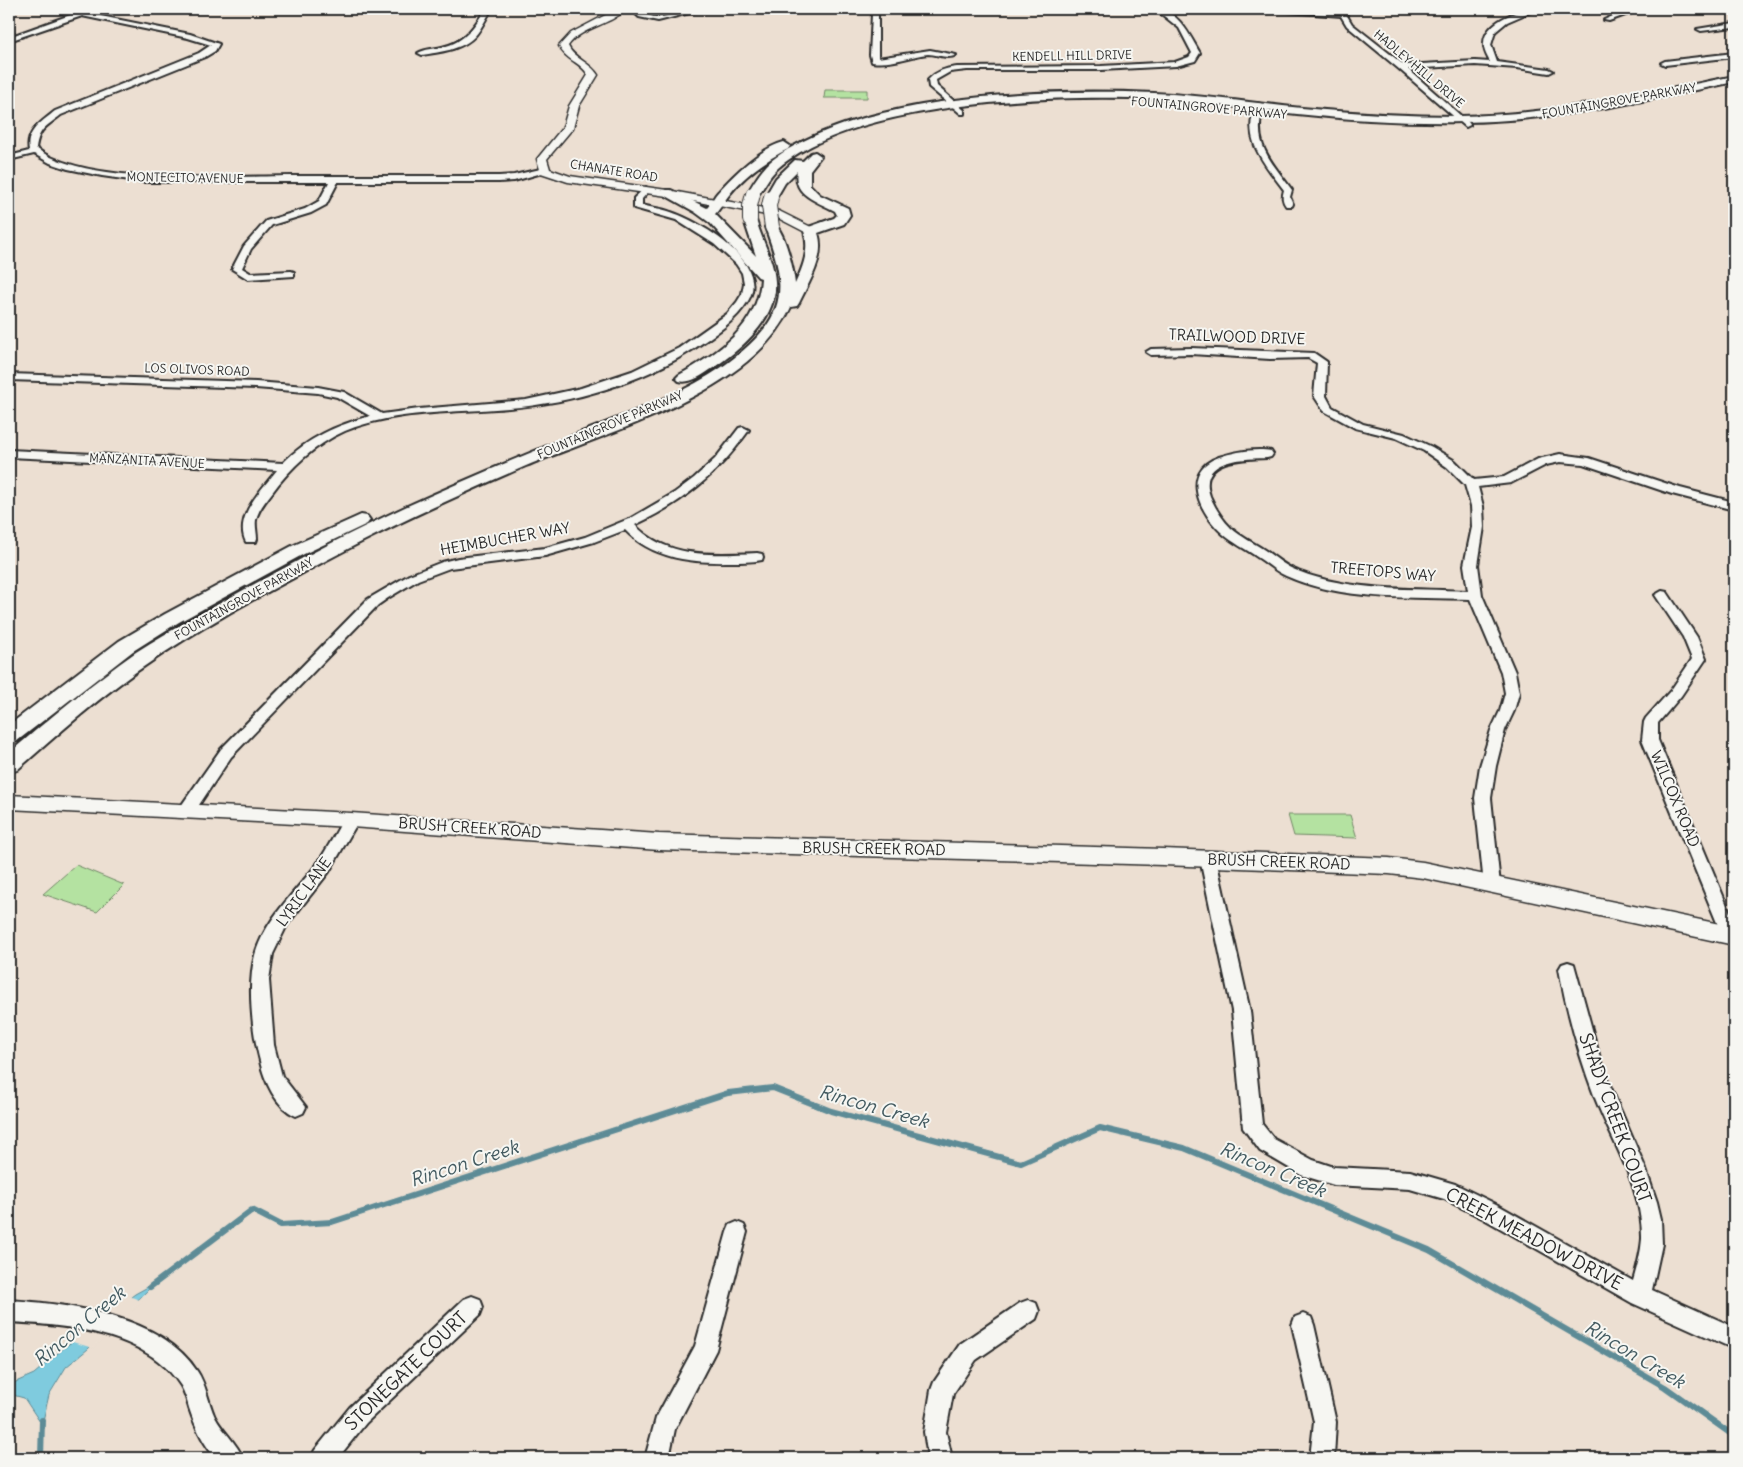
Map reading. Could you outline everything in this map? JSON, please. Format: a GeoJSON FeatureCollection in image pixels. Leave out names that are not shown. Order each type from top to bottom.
{"type":"FeatureCollection","features":[{"type":"Feature","properties":{"kind":"main road","name":"FOUNTAINGROVE PARKWAY"},"geometry":{"type":"LineString","coordinates":[[1463,122],[1583,109],[1734,80]]}},
{"type":"Feature","properties":{"kind":"main road","name":"FOUNTAINGROVE PARKWAY"},"geometry":{"type":"LineString","coordinates":[[9,736],[126,646],[172,618],[298,550],[384,509],[652,394],[696,372],[732,347],[753,324],[763,306],[768,289],[768,275],[750,220],[750,206],[753,194],[762,179],[776,164],[792,153],[836,132],[880,118],[957,108],[1104,102],[1178,103],[1259,108],[1348,121],[1539,122],[1618,112],[1734,87]]}},
{"type":"Feature","properties":{"kind":"main road","name":"FOUNTAINGROVE PARKWAY"},"geometry":{"type":"LineString","coordinates":[[9,765],[105,685],[190,628],[313,560],[395,519],[560,446],[672,400],[727,369],[750,351],[769,332],[784,308],[788,290],[788,272],[772,227],[769,206],[770,197],[780,181],[791,169],[829,144],[886,124],[957,108]]}},
{"type":"Feature","properties":{"kind":"main road"},"geometry":{"type":"LineString","coordinates":[[708,214],[719,203],[722,195],[760,159],[816,132],[834,126],[880,118]]}},
{"type":"Feature","properties":{"kind":"main road"},"geometry":{"type":"LineString","coordinates":[[775,322],[790,306],[805,275],[816,239],[811,230],[839,221],[844,215],[843,211],[838,207],[811,194],[801,177],[811,158],[829,144]]}},
{"type":"Feature","properties":{"kind":"main road"},"geometry":{"type":"LineString","coordinates":[[667,194],[708,214],[715,220],[762,270],[768,289]]}},
{"type":"Feature","properties":{"kind":"street"},"geometry":{"type":"LineString","coordinates":[[9,158],[33,152],[34,135],[38,129],[58,113],[202,55],[212,49],[215,44],[190,36],[57,9]]}},
{"type":"Feature","properties":{"kind":"street"},"geometry":{"type":"LineString","coordinates":[[422,53],[446,48],[462,42],[471,36],[488,9]]}},
{"type":"Feature","properties":{"kind":"street","name":"CHANATE ROAD"},"geometry":{"type":"LineString","coordinates":[[622,9],[611,17],[568,38],[563,46],[568,55],[591,69],[593,74],[574,106],[568,128],[542,159],[545,171],[568,179],[646,190],[779,214],[811,230]]}},
{"type":"Feature","properties":{"kind":"street"},"geometry":{"type":"LineString","coordinates":[[634,9],[643,17],[651,18],[673,16],[702,9]]}},
{"type":"Feature","properties":{"kind":"street"},"geometry":{"type":"LineString","coordinates":[[712,9],[773,9]]}},
{"type":"Feature","properties":{"kind":"street"},"geometry":{"type":"LineString","coordinates":[[872,9],[875,14],[875,60],[888,60],[930,52],[952,55]]}},
{"type":"Feature","properties":{"kind":"street","name":"KENDELL HILL DRIVE"},"geometry":{"type":"LineString","coordinates":[[957,108],[932,84],[932,80],[936,76],[950,70],[972,68],[1101,68],[1176,64],[1192,59],[1196,54],[1182,27],[1158,9]]}},
{"type":"Feature","properties":{"kind":"street"},"geometry":{"type":"LineString","coordinates":[[1274,9],[1344,11]]}},
{"type":"Feature","properties":{"kind":"street"},"geometry":{"type":"LineString","coordinates":[[1494,63],[1487,44],[1490,34],[1497,26],[1534,9]]}},
{"type":"Feature","properties":{"kind":"street"},"geometry":{"type":"LineString","coordinates":[[1606,20],[1626,12],[1644,9]]}},
{"type":"Feature","properties":{"kind":"street","name":"HADLEY HILL DRIVE"},"geometry":{"type":"LineString","coordinates":[[1344,11],[1349,26],[1402,67],[1463,122]]}},
{"type":"Feature","properties":{"kind":"street"},"geometry":{"type":"LineString","coordinates":[[9,39],[82,14]]}},
{"type":"Feature","properties":{"kind":"street"},"geometry":{"type":"LineString","coordinates":[[1701,29],[1734,25]]}},
{"type":"Feature","properties":{"kind":"street"},"geometry":{"type":"LineString","coordinates":[[1665,63],[1734,55]]}},
{"type":"Feature","properties":{"kind":"street"},"geometry":{"type":"LineString","coordinates":[[1402,67],[1494,63],[1548,72]]}},
{"type":"Feature","properties":{"kind":"street"},"geometry":{"type":"LineString","coordinates":[[1259,108],[1254,123],[1254,138],[1259,150],[1288,190],[1286,197],[1289,204]]}},
{"type":"Feature","properties":{"kind":"street","name":"MONTECITO AVENUE"},"geometry":{"type":"LineString","coordinates":[[9,149],[33,152],[54,162],[92,172],[127,178],[514,178],[545,171]]}},
{"type":"Feature","properties":{"kind":"street"},"geometry":{"type":"LineString","coordinates":[[291,274],[248,276],[237,269],[247,248],[269,224],[308,211],[323,203],[335,179]]}},
{"type":"Feature","properties":{"kind":"street"},"geometry":{"type":"LineString","coordinates":[[251,539],[250,522],[256,506],[284,467],[303,450],[341,429],[378,416],[533,402],[586,391],[626,379],[687,348],[711,333],[741,305],[750,285],[748,277],[731,252],[714,240],[668,213],[637,206],[638,198],[646,190]]}},
{"type":"Feature","properties":{"kind":"street","name":"TRAILWOOD DRIVE"},"geometry":{"type":"LineString","coordinates":[[1151,352],[1175,350],[1257,356],[1310,355],[1322,362],[1320,396],[1328,409],[1359,426],[1400,436],[1428,449],[1451,464],[1471,484]]}},
{"type":"Feature","properties":{"kind":"street","name":"LOS OLIVOS ROAD"},"geometry":{"type":"LineString","coordinates":[[9,377],[256,385],[318,390],[340,394],[378,416]]}},
{"type":"Feature","properties":{"kind":"street","name":"HEIMBUCHER WAY"},"geometry":{"type":"LineString","coordinates":[[187,810],[226,753],[374,602],[400,584],[442,566],[458,562],[543,553],[566,548],[627,524],[697,482],[716,465],[743,430]]}},
{"type":"Feature","properties":{"kind":"street","name":"MANZANITA AVENUE"},"geometry":{"type":"LineString","coordinates":[[9,454],[284,467]]}},
{"type":"Feature","properties":{"kind":"street","name":"TREETOPS WAY"},"geometry":{"type":"LineString","coordinates":[[1267,454],[1240,455],[1218,461],[1207,470],[1202,480],[1202,496],[1224,528],[1293,574],[1322,584],[1357,589],[1475,595]]}},
{"type":"Feature","properties":{"kind":"street"},"geometry":{"type":"LineString","coordinates":[[1492,885],[1483,798],[1492,748],[1512,693],[1508,672],[1475,595],[1471,565],[1476,547],[1478,520],[1477,506],[1471,484],[1508,480],[1542,462],[1560,458],[1585,461],[1676,491],[1734,506]]}},
{"type":"Feature","properties":{"kind":"street"},"geometry":{"type":"LineString","coordinates":[[627,524],[646,542],[682,555],[703,558],[757,557]]}},
{"type":"Feature","properties":{"kind":"street","name":"WILCOX ROAD"},"geometry":{"type":"LineString","coordinates":[[1662,595],[1690,637],[1699,659],[1676,693],[1650,722],[1650,740],[1732,935]]}},
{"type":"Feature","properties":{"kind":"street","name":"BRUSH CREEK ROAD"},"geometry":{"type":"LineString","coordinates":[[9,802],[351,820],[659,842],[1208,859],[1399,867],[1424,870],[1732,935]]}},
{"type":"Feature","properties":{"kind":"street","name":"LYRIC LANE"},"geometry":{"type":"LineString","coordinates":[[296,1107],[274,1080],[265,1045],[260,980],[264,954],[280,921],[323,868],[351,820]]}},
{"type":"Feature","properties":{"kind":"street","name":"CREEK MEADOW DRIVE"},"geometry":{"type":"LineString","coordinates":[[1208,859],[1242,1011],[1253,1128],[1267,1145],[1308,1168],[1321,1173],[1334,1176],[1410,1180],[1448,1191],[1491,1212],[1640,1296],[1734,1338]]}},
{"type":"Feature","properties":{"kind":"street","name":"SHADY CREEK COURT"},"geometry":{"type":"LineString","coordinates":[[1568,969],[1578,1016],[1597,1077],[1648,1204],[1653,1239],[1640,1296]]}},
{"type":"Feature","properties":{"kind":"street"},"geometry":{"type":"LineString","coordinates":[[657,1458],[664,1426],[705,1350],[737,1232]]}},
{"type":"Feature","properties":{"kind":"street","name":"STONEGATE COURT"},"geometry":{"type":"LineString","coordinates":[[323,1458],[358,1415],[472,1307]]}},
{"type":"Feature","properties":{"kind":"street"},"geometry":{"type":"LineString","coordinates":[[9,1311],[46,1313],[84,1320],[129,1335],[157,1348],[180,1366],[189,1378],[208,1427],[218,1443],[231,1458]]}},
{"type":"Feature","properties":{"kind":"street"},"geometry":{"type":"LineString","coordinates":[[940,1458],[935,1432],[942,1390],[968,1352],[1028,1311]]}},
{"type":"Feature","properties":{"kind":"street"},"geometry":{"type":"LineString","coordinates":[[1303,1325],[1325,1422],[1322,1458]]}},
{"type":"Feature","properties":{"kind":"green space"},"geometry":{"type":"Polygon","coordinates":[[[825,90],[867,90],[867,98],[824,98],[825,90]]]}},
{"type":"Feature","properties":{"kind":"green space"},"geometry":{"type":"Polygon","coordinates":[[[1288,815],[1350,815],[1357,838],[1294,836],[1288,815]]]}},
{"type":"Feature","properties":{"kind":"green space"},"geometry":{"type":"Polygon","coordinates":[[[76,865],[124,885],[97,912],[43,894],[76,865]]]}},
{"type":"Feature","properties":{"kind":"water"},"geometry":{"type":"Polygon","coordinates":[[[155,1283],[88,1349],[66,1367],[49,1395],[42,1425],[24,1398],[9,1394],[9,1385],[34,1374],[65,1347],[135,1294],[155,1283]]]}},
{"type":"Feature","properties":{"kind":"pier"},"geometry":{"type":"Polygon","coordinates":[[[129,1296],[142,1301],[93,1348],[69,1341],[129,1296]]]}},
{"type":"Feature","properties":{"kind":"waterway","name":"Rincon Creek"},"geometry":{"type":"LineString","coordinates":[[150,1287],[252,1210],[281,1225],[332,1222],[728,1093],[773,1088],[831,1111],[1021,1163],[1100,1128],[1184,1148],[1429,1250],[1665,1387],[1734,1436]]}},
{"type":"Feature","properties":{"kind":"waterway"},"geometry":{"type":"LineString","coordinates":[[41,1458],[42,1420]]}}]}
